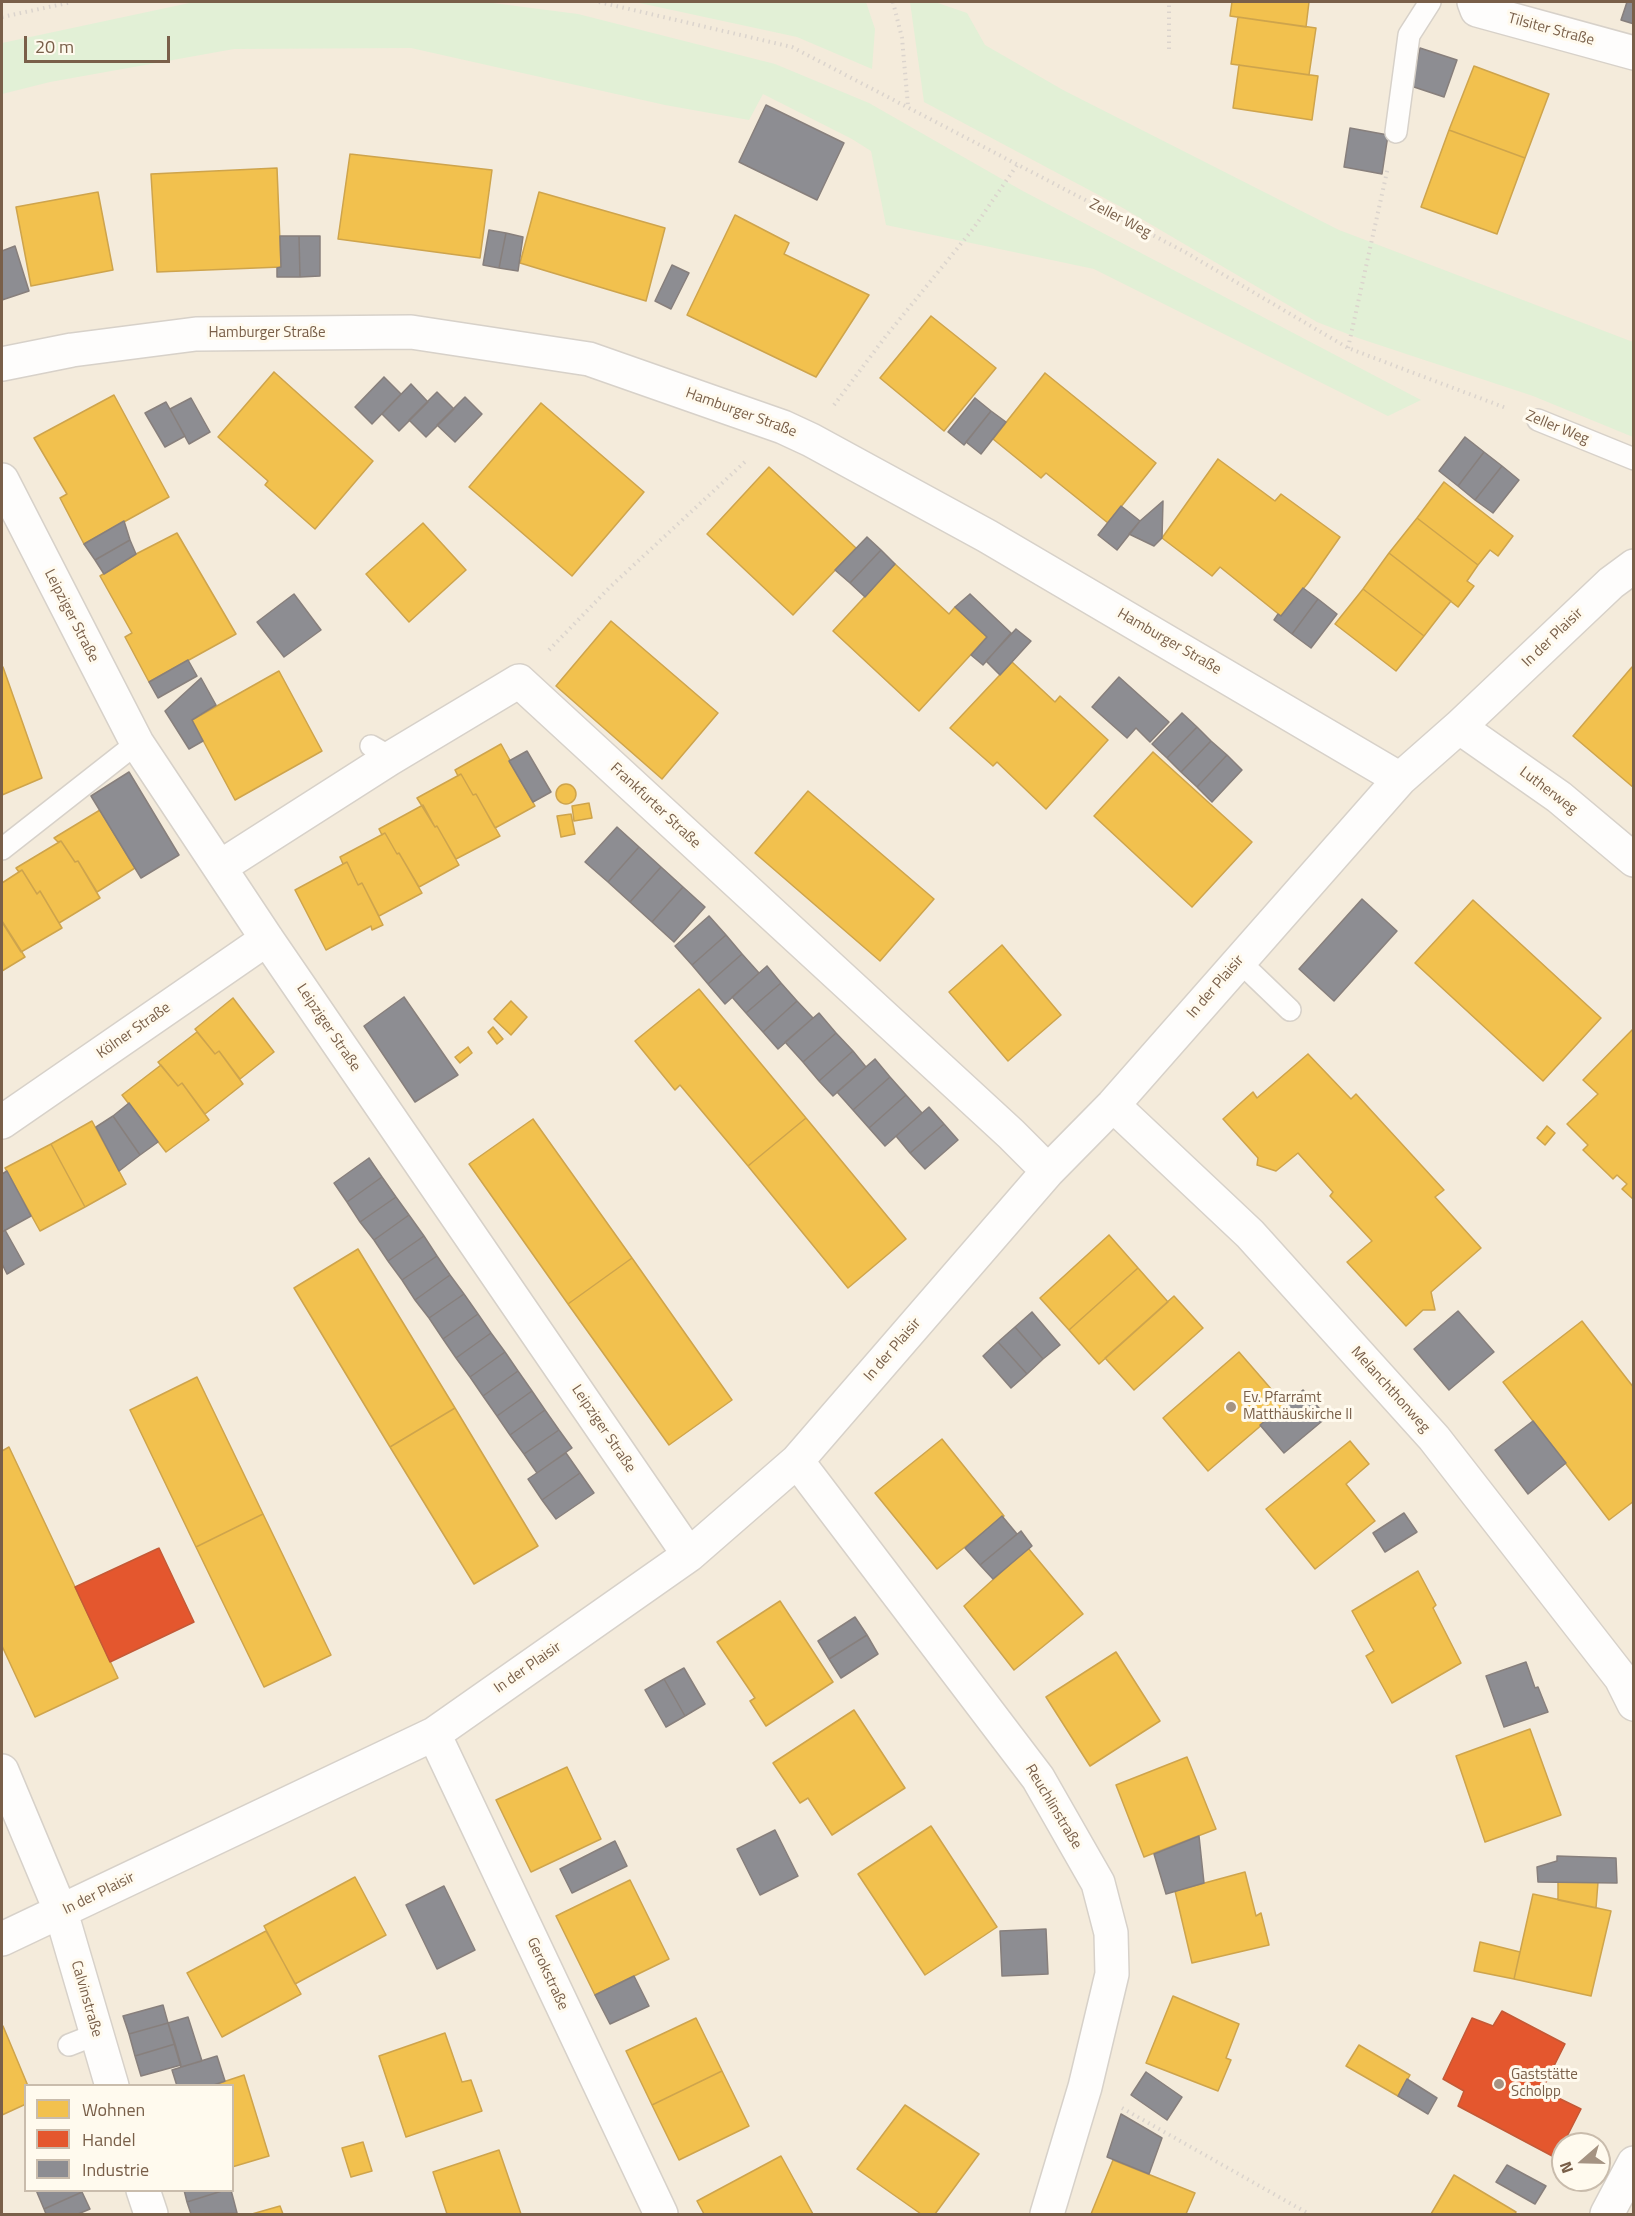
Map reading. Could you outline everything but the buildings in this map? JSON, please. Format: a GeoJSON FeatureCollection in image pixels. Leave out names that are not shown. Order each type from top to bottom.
{"type":"FeatureCollection","features":[{"type":"Feature","properties":{"kind":"street","name":"Tilsiter Straße"},"geometry":{"type":"LineString","coordinates":[[1474,2],[1477,10],[1634,53]]}},
{"type":"Feature","properties":{"kind":"street","name":"Hamburger Straße"},"geometry":{"type":"LineString","coordinates":[[2,364],[72,350],[196,334],[411,332],[589,360],[668,397],[783,427],[821,445],[987,536],[1400,779]]}},
{"type":"Feature","properties":{"kind":"street","name":"Leipziger Straße"},"geometry":{"type":"LineString","coordinates":[[2,480],[137,743],[267,939],[689,1555]]}},
{"type":"Feature","properties":{"kind":"street","name":"In der Plaisir"},"geometry":{"type":"LineString","coordinates":[[2,1939],[434,1734],[689,1555],[797,1461],[1048,1171],[1113,1105],[1400,779],[1459,727],[1611,583],[1634,566]]}},
{"type":"Feature","properties":{"kind":"street"},"geometry":{"type":"LineString","coordinates":[[220,867],[382,752],[519,681]]}},
{"type":"Feature","properties":{"kind":"street","name":"Frankfurter Straße"},"geometry":{"type":"LineString","coordinates":[[519,681],[1011,1134],[1048,1171]]}},
{"type":"Feature","properties":{"kind":"street","name":"Lutherweg"},"geometry":{"type":"LineString","coordinates":[[1459,727],[1558,797],[1634,860]]}},
{"type":"Feature","properties":{"kind":"street","name":"Kölner Straße"},"geometry":{"type":"LineString","coordinates":[[2,1122],[267,939]]}},
{"type":"Feature","properties":{"kind":"street","name":"Melanchthonweg"},"geometry":{"type":"LineString","coordinates":[[1113,1105],[1250,1234],[1434,1438],[1621,1678],[1634,1704]]}},
{"type":"Feature","properties":{"kind":"street","name":"Reuchlinstraße"},"geometry":{"type":"LineString","coordinates":[[797,1461],[1038,1778],[1098,1883],[1111,1933],[1112,1974],[1085,2086],[1047,2214]]}},
{"type":"Feature","properties":{"kind":"street","name":"Gerokstraße"},"geometry":{"type":"LineString","coordinates":[[434,1734],[661,2214]]}},
{"type":"Feature","properties":{"kind":"street","name":"Calvinstraße"},"geometry":{"type":"LineString","coordinates":[[2,1772],[61,1912],[83,2040],[111,2084]]}},
{"type":"Feature","properties":{"kind":"street"},"geometry":{"type":"LineString","coordinates":[[1607,2214],[1634,2163]]}},
{"type":"Feature","properties":{"kind":"street"},"geometry":{"type":"LineString","coordinates":[[144,2192],[150,2214]]}},
{"type":"Feature","properties":{"kind":"lane"},"geometry":{"type":"LineString","coordinates":[[1396,132],[1409,35],[1430,2]]}},
{"type":"Feature","properties":{"kind":"lane","name":"Zeller Weg"},"geometry":{"type":"LineString","coordinates":[[1538,420],[1634,459]]}},
{"type":"Feature","properties":{"kind":"lane"},"geometry":{"type":"LineString","coordinates":[[2,849],[137,743]]}},
{"type":"Feature","properties":{"kind":"lane"},"geometry":{"type":"LineString","coordinates":[[1239,962],[1290,1010]]}},
{"type":"Feature","properties":{"kind":"path"},"geometry":{"type":"LineString","coordinates":[[2,17],[72,2]]}},
{"type":"Feature","properties":{"kind":"path","name":"Zeller Weg"},"geometry":{"type":"LineString","coordinates":[[598,2],[792,47],[1185,252],[1348,348],[1538,420]]}},
{"type":"Feature","properties":{"kind":"path"},"geometry":{"type":"LineString","coordinates":[[893,2],[902,38],[908,106]]}},
{"type":"Feature","properties":{"kind":"path"},"geometry":{"type":"LineString","coordinates":[[1169,2],[1169,49]]}},
{"type":"Feature","properties":{"kind":"path"},"geometry":{"type":"LineString","coordinates":[[1348,348],[1396,132]]}},
{"type":"Feature","properties":{"kind":"path"},"geometry":{"type":"LineString","coordinates":[[836,404],[886,336],[973,229],[1017,165]]}},
{"type":"Feature","properties":{"kind":"path"},"geometry":{"type":"LineString","coordinates":[[519,681],[610,588],[783,427]]}},
{"type":"Feature","properties":{"kind":"path"},"geometry":{"type":"LineString","coordinates":[[1085,2086],[1309,2214]]}},
{"type":"Feature","properties":{"kind":"shaded area"},"geometry":{"type":"Polygon","coordinates":[[[2,2],[1633,2],[1633,2214],[2,2214],[2,2]]]}},
{"type":"Feature","properties":{"kind":"green space"},"geometry":{"type":"Polygon","coordinates":[[[194,2],[485,2],[578,14],[775,64],[869,103],[1021,190],[1421,400],[1388,416],[1094,269],[886,225],[871,151],[763,94],[749,120],[665,105],[411,48],[234,49],[50,82],[2,94],[2,43],[194,2]]]}},
{"type":"Feature","properties":{"kind":"green space"},"geometry":{"type":"Polygon","coordinates":[[[635,2],[866,2],[875,29],[872,69],[797,37],[635,2]]]}},
{"type":"Feature","properties":{"kind":"green space"},"geometry":{"type":"Polygon","coordinates":[[[910,2],[935,2],[967,13],[985,45],[1063,90],[1339,230],[1633,342],[1633,437],[1533,396],[1358,338],[1317,322],[1123,208],[924,102],[910,2]]]}},
{"type":"Feature","properties":{"kind":"place","name":"Ev. Pfarramt Matthäuskirche II"},"geometry":{"type":"Point","coordinates":[1231,1407]}},
{"type":"Feature","properties":{"kind":"place","name":"Gaststätte Scholpp"},"geometry":{"type":"Point","coordinates":[1499,2084]}}]}
